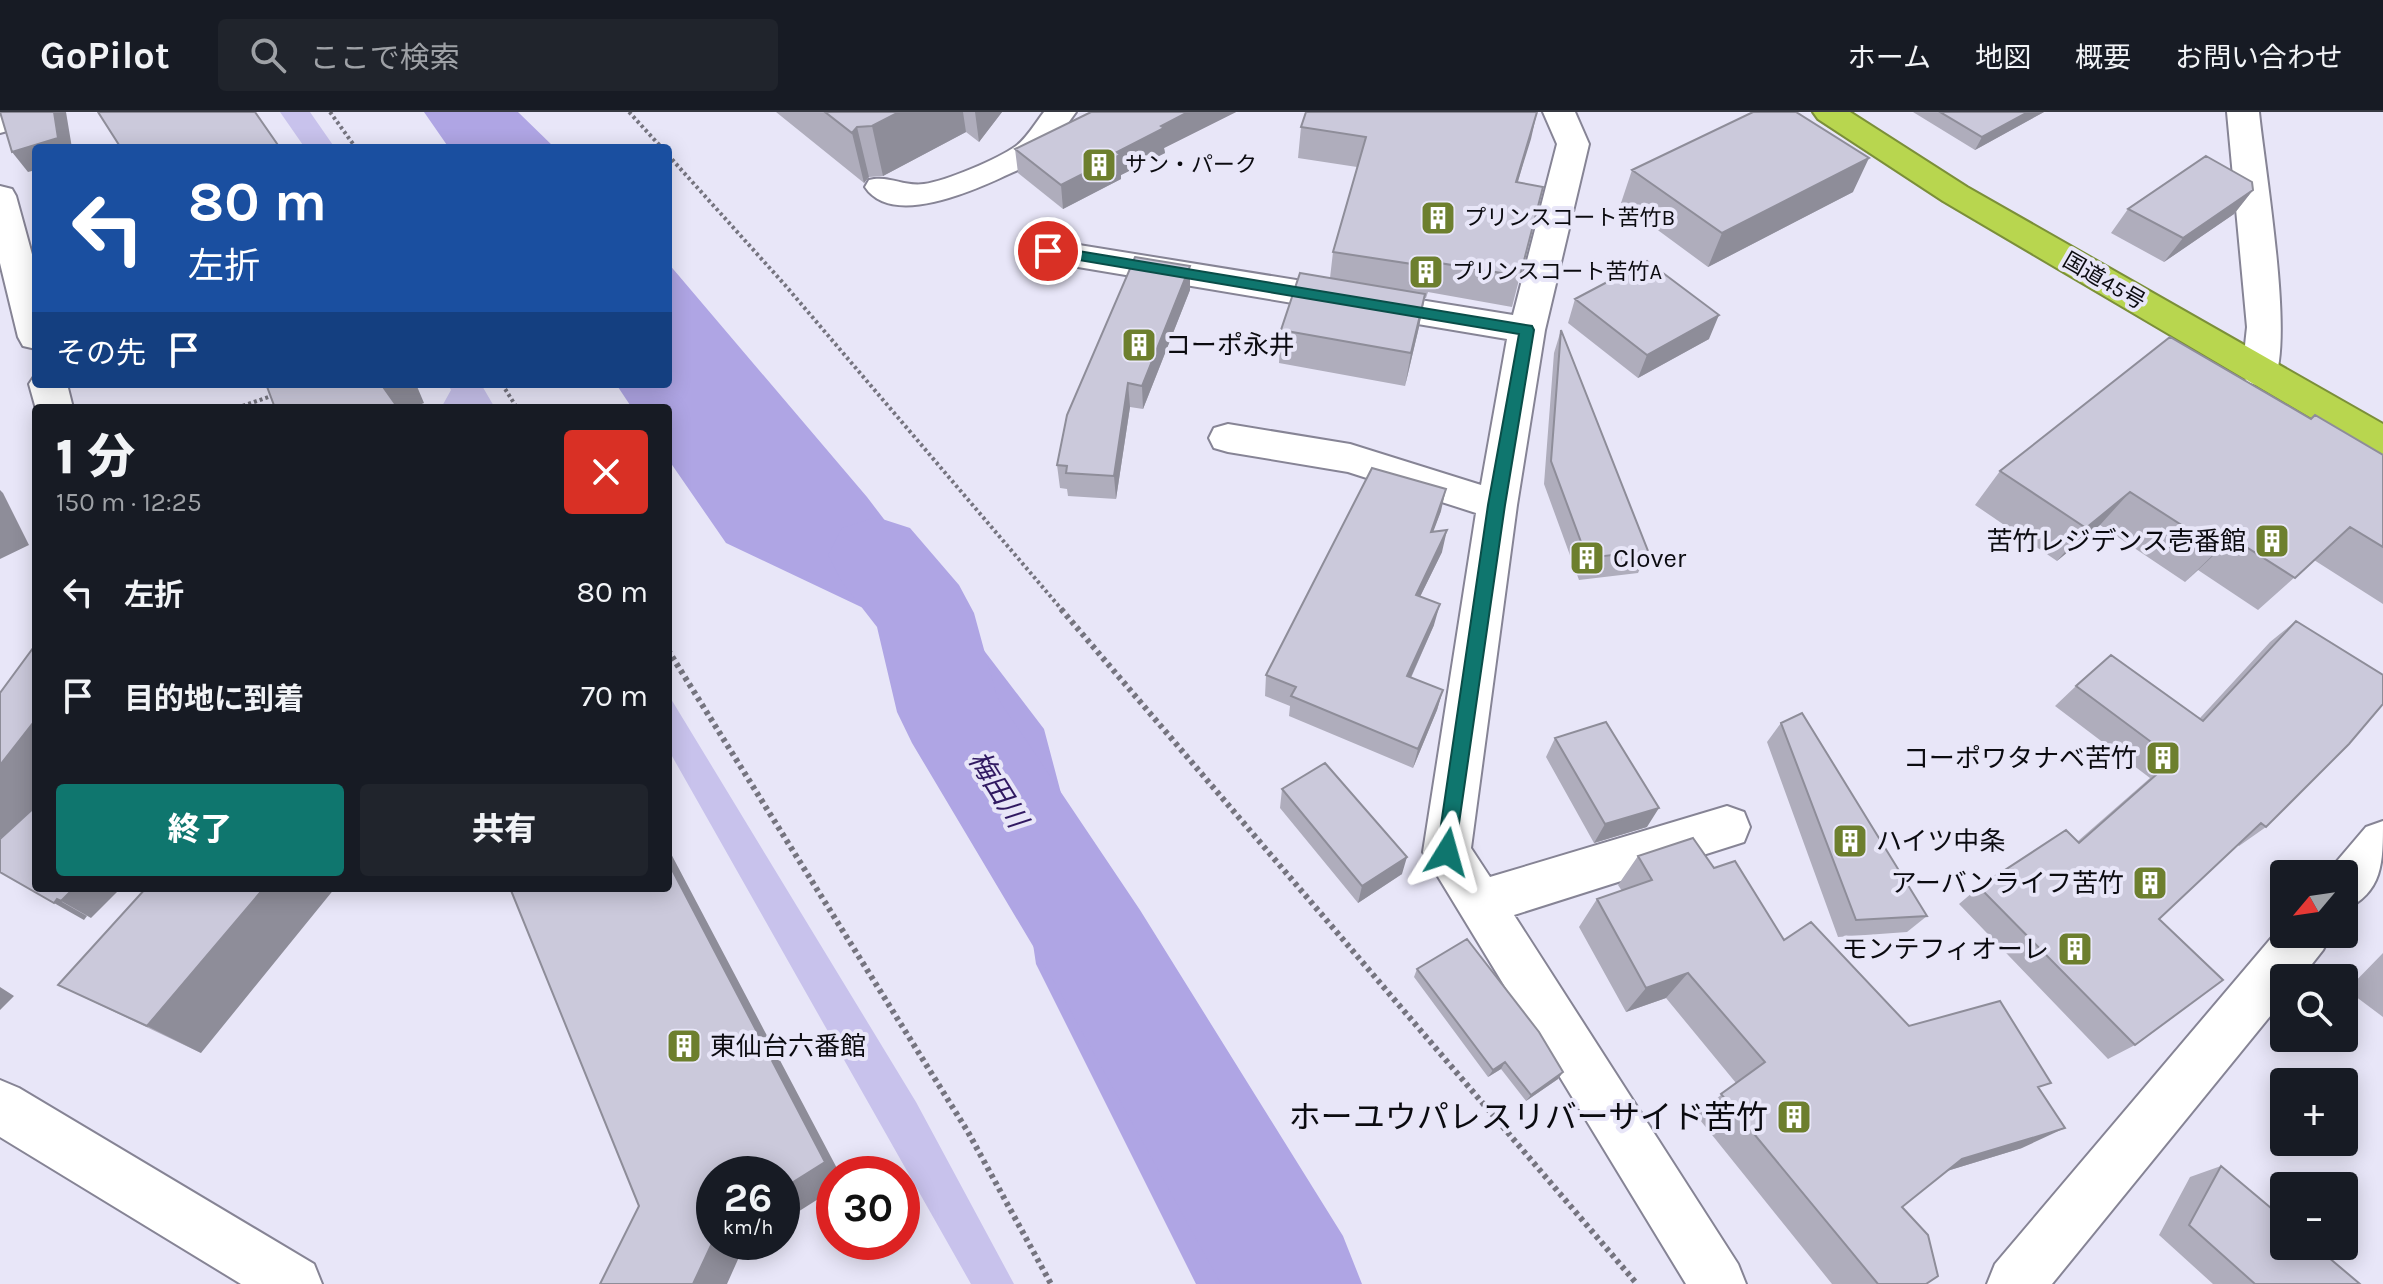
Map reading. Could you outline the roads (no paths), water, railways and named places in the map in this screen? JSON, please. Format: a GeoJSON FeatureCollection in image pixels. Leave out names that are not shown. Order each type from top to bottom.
{"type":"FeatureCollection","features":[{"type":"Feature","properties":{"kind":"highway","name":"国道45号"},"geometry":{"type":"LineString","coordinates":[[1829,112],[1955,194],[2383,442]]}},
{"type":"Feature","properties":{"kind":"street"},"geometry":{"type":"LineString","coordinates":[[0,124],[40,112]]}},
{"type":"Feature","properties":{"kind":"street"},"geometry":{"type":"LineString","coordinates":[[881,187],[892,193],[924,195],[966,182],[1029,152],[1060,112]]}},
{"type":"Feature","properties":{"kind":"street"},"geometry":{"type":"LineString","coordinates":[[2243,112],[2265,327],[2260,373]]}},
{"type":"Feature","properties":{"kind":"street"},"geometry":{"type":"LineString","coordinates":[[1552,116],[1573,144],[1527,330],[1497,505],[1447,852],[1718,1284]]}},
{"type":"Feature","properties":{"kind":"street"},"geometry":{"type":"LineString","coordinates":[[0,196],[32,321]]}},
{"type":"Feature","properties":{"kind":"street"},"geometry":{"type":"LineString","coordinates":[[1048,251],[1527,330]]}},
{"type":"Feature","properties":{"kind":"street"},"geometry":{"type":"LineString","coordinates":[[1228,438],[1350,458],[1497,505]]}},
{"type":"Feature","properties":{"kind":"street"},"geometry":{"type":"LineString","coordinates":[[1479,903],[1727,827]]}},
{"type":"Feature","properties":{"kind":"street"},"geometry":{"type":"LineString","coordinates":[[2358,871],[2383,842]]}},
{"type":"Feature","properties":{"kind":"street"},"geometry":{"type":"LineString","coordinates":[[2015,1284],[2294,948]]}},
{"type":"Feature","properties":{"kind":"street"},"geometry":{"type":"LineString","coordinates":[[0,1107],[294,1284]]}},
{"type":"Feature","properties":{"kind":"waterway","name":"梅田川"},"geometry":{"type":"LineString","coordinates":[[876,555],[924,613],[949,712],[1099,949],[1295,1284]]}},
{"type":"Feature","properties":{"kind":"place","name":"サン・パーク"},"geometry":{"type":"Point","coordinates":[1099,165]}},
{"type":"Feature","properties":{"kind":"place","name":"プリンスコート苦竹B"},"geometry":{"type":"Point","coordinates":[1438,218]}},
{"type":"Feature","properties":{"kind":"place","name":"プリンスコート苦竹A"},"geometry":{"type":"Point","coordinates":[1426,272]}},
{"type":"Feature","properties":{"kind":"place","name":"コーポ永井"},"geometry":{"type":"Point","coordinates":[1139,345]}},
{"type":"Feature","properties":{"kind":"place","name":"苦竹レジデンス壱番館"},"geometry":{"type":"Point","coordinates":[2272,541]}},
{"type":"Feature","properties":{"kind":"place","name":"Clover"},"geometry":{"type":"Point","coordinates":[1587,558]}},
{"type":"Feature","properties":{"kind":"place","name":"コーポワタナベ苦竹"},"geometry":{"type":"Point","coordinates":[2163,758]}},
{"type":"Feature","properties":{"kind":"place","name":"ハイツ中条"},"geometry":{"type":"Point","coordinates":[1850,841]}},
{"type":"Feature","properties":{"kind":"place","name":"アーバンライフ苦竹"},"geometry":{"type":"Point","coordinates":[2150,883]}},
{"type":"Feature","properties":{"kind":"place","name":"モンテフィオーレ"},"geometry":{"type":"Point","coordinates":[2075,949]}},
{"type":"Feature","properties":{"kind":"place","name":"東仙台六番館"},"geometry":{"type":"Point","coordinates":[684,1046]}},
{"type":"Feature","properties":{"kind":"place","name":"ホーユウパレスリバーサイド苦竹"},"geometry":{"type":"Point","coordinates":[1794,1117]}}]}
